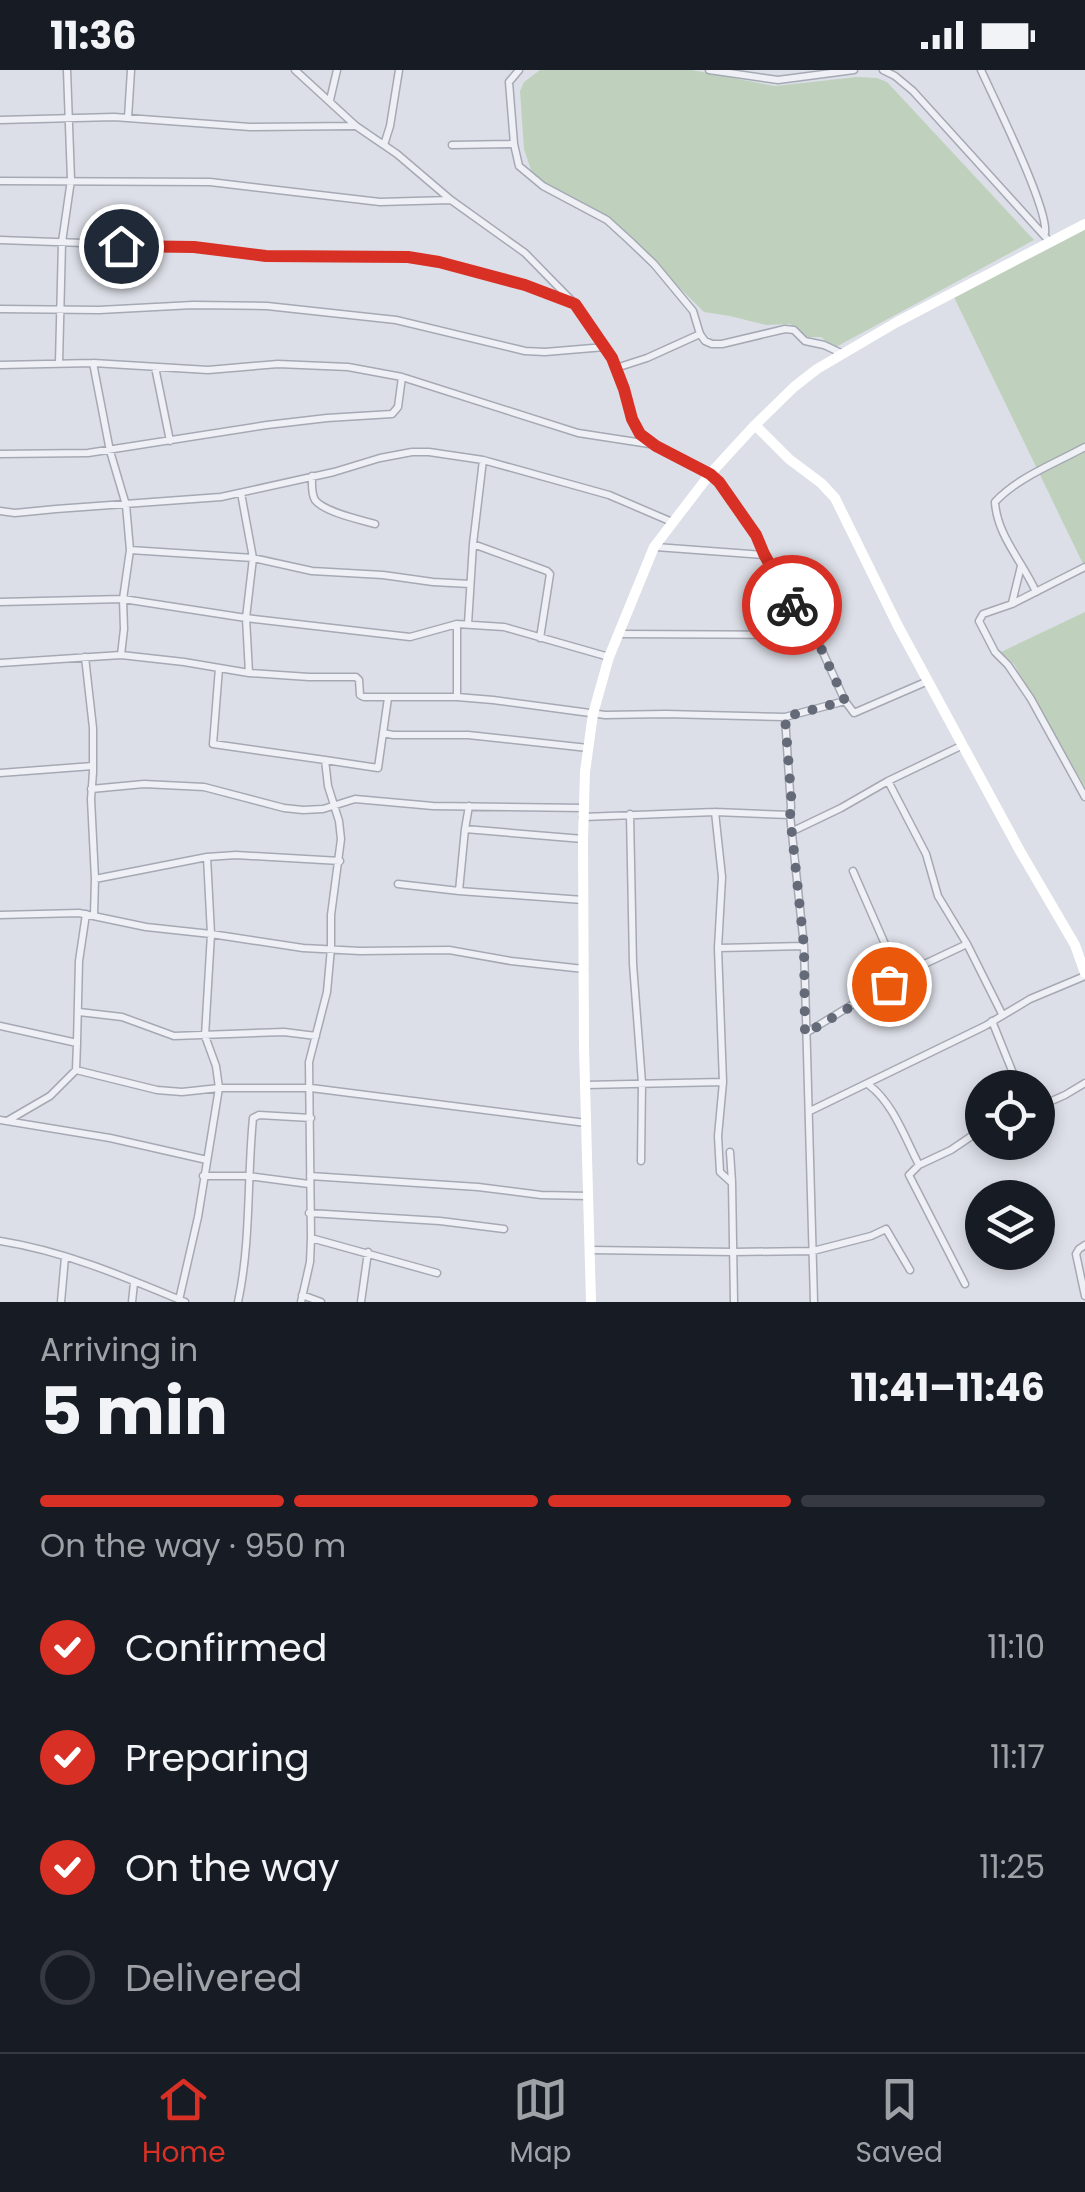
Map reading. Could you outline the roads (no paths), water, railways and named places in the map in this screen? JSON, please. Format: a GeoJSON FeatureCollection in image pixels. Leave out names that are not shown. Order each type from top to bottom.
{"type":"FeatureCollection","features":[{"type":"Feature","properties":{"kind":"main road"},"geometry":{"type":"LineString","coordinates":[[591,1302],[583,900],[588,748],[609,657],[654,547],[710,474],[794,387],[842,353],[1048,238],[1085,224]]}},
{"type":"Feature","properties":{"kind":"main road"},"geometry":{"type":"LineString","coordinates":[[755,425],[835,498],[898,626],[1020,850],[1080,943],[1085,974]]}},
{"type":"Feature","properties":{"kind":"street"},"geometry":{"type":"LineString","coordinates":[[59,363],[62,242],[71,180],[66,70]]}},
{"type":"Feature","properties":{"kind":"street"},"geometry":{"type":"LineString","coordinates":[[128,118],[131,70]]}},
{"type":"Feature","properties":{"kind":"street"},"geometry":{"type":"LineString","coordinates":[[295,70],[356,126],[525,253],[575,304],[606,347],[640,434],[710,474],[738,508],[792,605],[815,635],[854,714],[929,681]]}},
{"type":"Feature","properties":{"kind":"street"},"geometry":{"type":"LineString","coordinates":[[330,101],[337,70]]}},
{"type":"Feature","properties":{"kind":"street"},"geometry":{"type":"LineString","coordinates":[[384,145],[398,70]]}},
{"type":"Feature","properties":{"kind":"street"},"geometry":{"type":"LineString","coordinates":[[506,70],[517,163],[542,186],[607,220],[654,264],[693,312],[705,341],[722,344],[789,329],[806,341],[842,353]]}},
{"type":"Feature","properties":{"kind":"street"},"geometry":{"type":"LineString","coordinates":[[509,82],[519,70]]}},
{"type":"Feature","properties":{"kind":"street"},"geometry":{"type":"LineString","coordinates":[[709,70],[769,80],[854,70]]}},
{"type":"Feature","properties":{"kind":"street"},"geometry":{"type":"LineString","coordinates":[[787,80],[788,70]]}},
{"type":"Feature","properties":{"kind":"street"},"geometry":{"type":"LineString","coordinates":[[882,70],[895,73],[1048,238]]}},
{"type":"Feature","properties":{"kind":"street"},"geometry":{"type":"LineString","coordinates":[[981,70],[1031,184],[1048,238]]}},
{"type":"Feature","properties":{"kind":"street"},"geometry":{"type":"LineString","coordinates":[[0,120],[128,118],[250,127],[356,126]]}},
{"type":"Feature","properties":{"kind":"street"},"geometry":{"type":"LineString","coordinates":[[452,144],[514,144]]}},
{"type":"Feature","properties":{"kind":"street"},"geometry":{"type":"LineString","coordinates":[[0,181],[210,182],[380,202],[451,200]]}},
{"type":"Feature","properties":{"kind":"street"},"geometry":{"type":"LineString","coordinates":[[0,240],[194,247],[266,256],[408,257],[525,285],[575,304]]}},
{"type":"Feature","properties":{"kind":"street"},"geometry":{"type":"LineString","coordinates":[[0,309],[267,306],[396,320],[524,351],[606,347]]}},
{"type":"Feature","properties":{"kind":"street"},"geometry":{"type":"LineString","coordinates":[[616,368],[700,334]]}},
{"type":"Feature","properties":{"kind":"street"},"geometry":{"type":"LineString","coordinates":[[93,363],[110,450],[126,505],[130,550],[121,656]]}},
{"type":"Feature","properties":{"kind":"street"},"geometry":{"type":"LineString","coordinates":[[0,365],[93,363],[222,370],[278,364],[348,367],[402,377],[578,433],[656,446]]}},
{"type":"Feature","properties":{"kind":"street"},"geometry":{"type":"LineString","coordinates":[[155,367],[170,442]]}},
{"type":"Feature","properties":{"kind":"street"},"geometry":{"type":"LineString","coordinates":[[0,454],[60,455],[110,450],[267,425],[392,414],[398,408],[402,377]]}},
{"type":"Feature","properties":{"kind":"street"},"geometry":{"type":"LineString","coordinates":[[1036,592],[1003,530],[995,502],[1038,472],[1085,447]]}},
{"type":"Feature","properties":{"kind":"street"},"geometry":{"type":"LineString","coordinates":[[0,511],[34,512],[241,494],[380,458],[430,452],[484,460],[610,495],[672,522]]}},
{"type":"Feature","properties":{"kind":"street"},"geometry":{"type":"LineString","coordinates":[[468,624],[472,544],[484,460]]}},
{"type":"Feature","properties":{"kind":"street"},"geometry":{"type":"LineString","coordinates":[[312,476],[314,499],[322,506],[375,524]]}},
{"type":"Feature","properties":{"kind":"street"},"geometry":{"type":"LineString","coordinates":[[241,494],[253,558],[246,618],[249,673]]}},
{"type":"Feature","properties":{"kind":"street"},"geometry":{"type":"LineString","coordinates":[[472,544],[550,574],[540,638]]}},
{"type":"Feature","properties":{"kind":"street"},"geometry":{"type":"LineString","coordinates":[[654,547],[764,554]]}},
{"type":"Feature","properties":{"kind":"street"},"geometry":{"type":"LineString","coordinates":[[130,550],[253,558],[312,571],[470,584]]}},
{"type":"Feature","properties":{"kind":"street"},"geometry":{"type":"LineString","coordinates":[[1012,604],[1021,566]]}},
{"type":"Feature","properties":{"kind":"street"},"geometry":{"type":"LineString","coordinates":[[1085,567],[1012,604],[983,614],[979,620],[995,652],[1031,699],[1085,797]]}},
{"type":"Feature","properties":{"kind":"street"},"geometry":{"type":"LineString","coordinates":[[0,602],[124,599],[246,618],[410,636],[457,624],[504,627],[609,657]]}},
{"type":"Feature","properties":{"kind":"street"},"geometry":{"type":"LineString","coordinates":[[457,624],[457,697]]}},
{"type":"Feature","properties":{"kind":"street"},"geometry":{"type":"LineString","coordinates":[[617,634],[815,635]]}},
{"type":"Feature","properties":{"kind":"street"},"geometry":{"type":"LineString","coordinates":[[0,663],[121,656],[249,673],[356,677],[361,697],[457,697],[593,714],[785,717],[845,701]]}},
{"type":"Feature","properties":{"kind":"street"},"geometry":{"type":"LineString","coordinates":[[3,1121],[50,1096],[76,1070],[79,960],[95,879],[93,728],[85,657]]}},
{"type":"Feature","properties":{"kind":"street"},"geometry":{"type":"LineString","coordinates":[[219,668],[214,744],[378,768],[388,698]]}},
{"type":"Feature","properties":{"kind":"street"},"geometry":{"type":"LineString","coordinates":[[785,717],[790,815],[804,946],[814,1302]]}},
{"type":"Feature","properties":{"kind":"street"},"geometry":{"type":"LineString","coordinates":[[384,733],[468,735],[588,748]]}},
{"type":"Feature","properties":{"kind":"street"},"geometry":{"type":"LineString","coordinates":[[793,831],[963,745]]}},
{"type":"Feature","properties":{"kind":"street"},"geometry":{"type":"LineString","coordinates":[[321,1302],[302,1299],[311,1238],[309,1062],[327,992],[331,915],[340,861],[340,829],[325,760]]}},
{"type":"Feature","properties":{"kind":"street"},"geometry":{"type":"LineString","coordinates":[[0,773],[94,766]]}},
{"type":"Feature","properties":{"kind":"street"},"geometry":{"type":"LineString","coordinates":[[888,781],[926,854],[938,896],[1002,1014]]}},
{"type":"Feature","properties":{"kind":"street"},"geometry":{"type":"LineString","coordinates":[[91,789],[144,784],[204,787],[290,809],[322,809],[355,799],[583,813],[790,815]]}},
{"type":"Feature","properties":{"kind":"street"},"geometry":{"type":"LineString","coordinates":[[459,892],[469,806]]}},
{"type":"Feature","properties":{"kind":"street"},"geometry":{"type":"LineString","coordinates":[[716,812],[722,877],[718,948],[723,1082],[718,1136],[720,1172],[732,1183]]}},
{"type":"Feature","properties":{"kind":"street"},"geometry":{"type":"LineString","coordinates":[[630,814],[642,1161]]}},
{"type":"Feature","properties":{"kind":"street"},"geometry":{"type":"LineString","coordinates":[[465,829],[583,840]]}},
{"type":"Feature","properties":{"kind":"street"},"geometry":{"type":"LineString","coordinates":[[95,879],[207,857],[340,861]]}},
{"type":"Feature","properties":{"kind":"street"},"geometry":{"type":"LineString","coordinates":[[0,1242],[96,1266],[182,1301],[219,1088],[206,1036],[211,934],[207,857]]}},
{"type":"Feature","properties":{"kind":"street"},"geometry":{"type":"LineString","coordinates":[[854,871],[899,976]]}},
{"type":"Feature","properties":{"kind":"street"},"geometry":{"type":"LineString","coordinates":[[398,884],[583,900]]}},
{"type":"Feature","properties":{"kind":"street"},"geometry":{"type":"LineString","coordinates":[[0,915],[90,914],[146,927],[303,948],[449,950],[584,969]]}},
{"type":"Feature","properties":{"kind":"street"},"geometry":{"type":"LineString","coordinates":[[805,1034],[899,976],[967,944]]}},
{"type":"Feature","properties":{"kind":"street"},"geometry":{"type":"LineString","coordinates":[[718,948],[804,946]]}},
{"type":"Feature","properties":{"kind":"street"},"geometry":{"type":"LineString","coordinates":[[810,1112],[1085,974]]}},
{"type":"Feature","properties":{"kind":"street"},"geometry":{"type":"LineString","coordinates":[[79,1012],[122,1017],[170,1036],[284,1032],[316,1036]]}},
{"type":"Feature","properties":{"kind":"street"},"geometry":{"type":"LineString","coordinates":[[992,1021],[1012,1070]]}},
{"type":"Feature","properties":{"kind":"street"},"geometry":{"type":"LineString","coordinates":[[0,1026],[77,1043]]}},
{"type":"Feature","properties":{"kind":"street"},"geometry":{"type":"LineString","coordinates":[[76,1070],[157,1090],[311,1088],[586,1123]]}},
{"type":"Feature","properties":{"kind":"street"},"geometry":{"type":"LineString","coordinates":[[586,1085],[723,1082]]}},
{"type":"Feature","properties":{"kind":"street"},"geometry":{"type":"LineString","coordinates":[[1055,1100],[1085,1083]]}},
{"type":"Feature","properties":{"kind":"street"},"geometry":{"type":"LineString","coordinates":[[869,1085],[886,1102],[919,1165]]}},
{"type":"Feature","properties":{"kind":"street"},"geometry":{"type":"LineString","coordinates":[[238,1302],[253,1118],[311,1118]]}},
{"type":"Feature","properties":{"kind":"street"},"geometry":{"type":"LineString","coordinates":[[3,1121],[110,1138],[206,1160]]}},
{"type":"Feature","properties":{"kind":"street"},"geometry":{"type":"LineString","coordinates":[[965,1141],[919,1165],[909,1177],[965,1284]]}},
{"type":"Feature","properties":{"kind":"street"},"geometry":{"type":"LineString","coordinates":[[730,1152],[734,1302]]}},
{"type":"Feature","properties":{"kind":"street"},"geometry":{"type":"LineString","coordinates":[[203,1176],[478,1187],[588,1196]]}},
{"type":"Feature","properties":{"kind":"street"},"geometry":{"type":"LineString","coordinates":[[309,1213],[504,1228]]}},
{"type":"Feature","properties":{"kind":"street"},"geometry":{"type":"LineString","coordinates":[[589,1250],[812,1251],[871,1236],[886,1228],[910,1270]]}},
{"type":"Feature","properties":{"kind":"street"},"geometry":{"type":"LineString","coordinates":[[311,1238],[437,1273]]}},
{"type":"Feature","properties":{"kind":"street"},"geometry":{"type":"LineString","coordinates":[[1085,1245],[1076,1254],[1085,1296]]}},
{"type":"Feature","properties":{"kind":"street"},"geometry":{"type":"LineString","coordinates":[[361,1302],[368,1252]]}},
{"type":"Feature","properties":{"kind":"street"},"geometry":{"type":"LineString","coordinates":[[61,1302],[65,1257]]}},
{"type":"Feature","properties":{"kind":"street"},"geometry":{"type":"LineString","coordinates":[[132,1302],[134,1283]]}}]}
